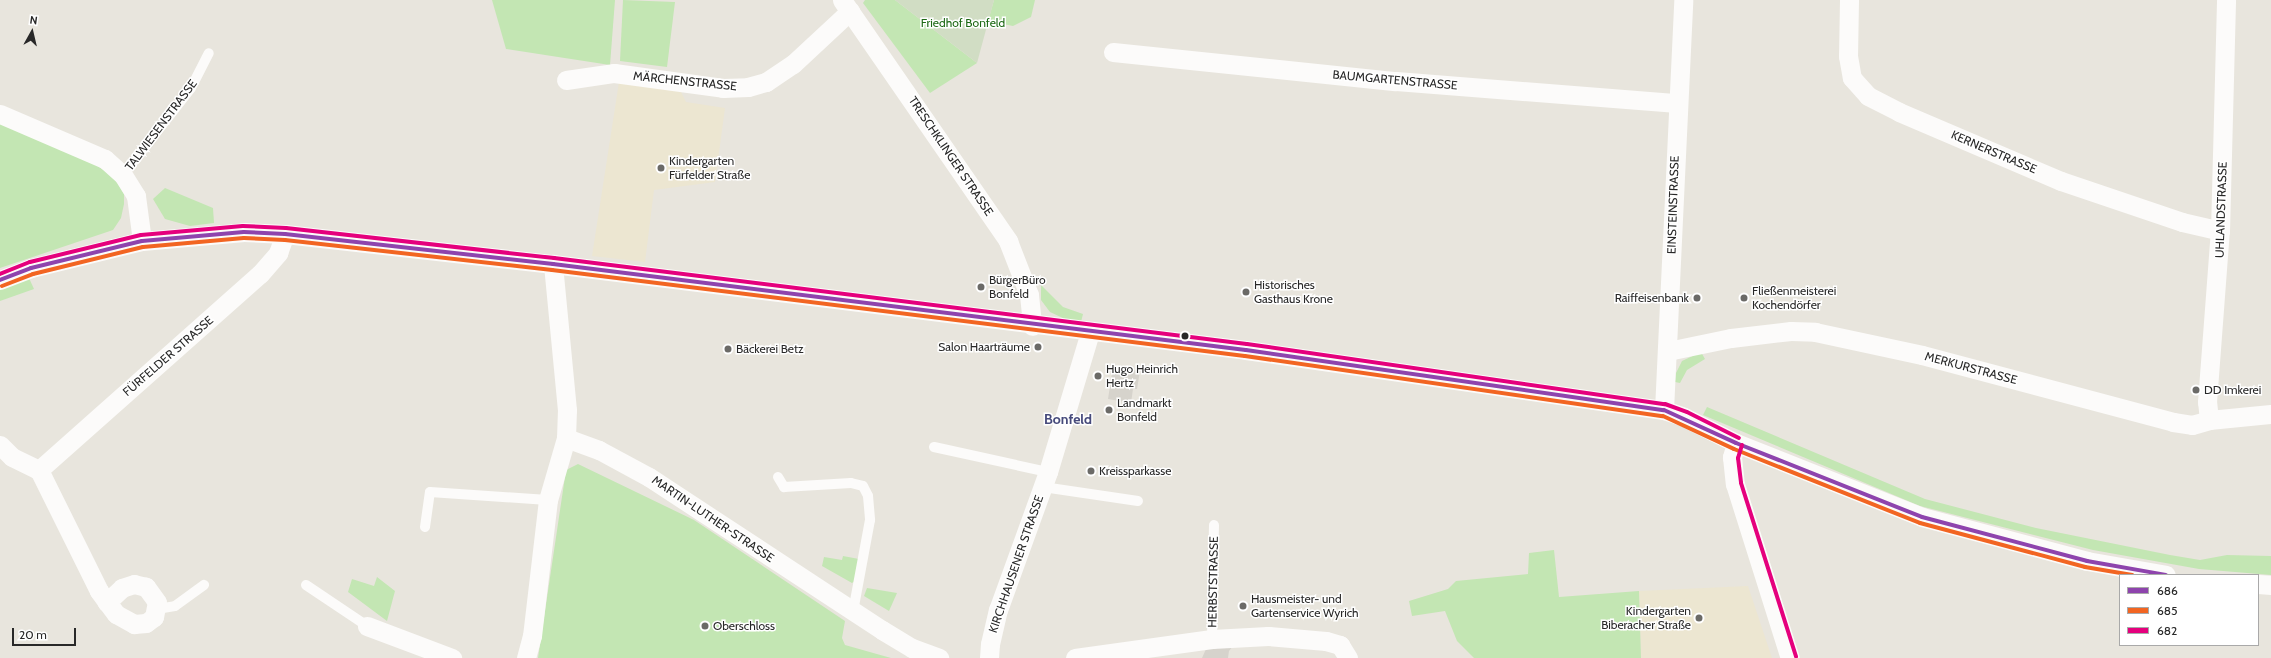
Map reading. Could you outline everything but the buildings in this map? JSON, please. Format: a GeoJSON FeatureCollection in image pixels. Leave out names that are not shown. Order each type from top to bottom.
{"type":"FeatureCollection","features":[{"type":"Feature","properties":{"kind":"street","name":"EINSTEINSTRASSE"},"geometry":{"type":"LineString","coordinates":[[1664,410],[1668,351],[1677,103],[1683,0]]}},
{"type":"Feature","properties":{"kind":"street","name":"KERNERSTRASSE"},"geometry":{"type":"LineString","coordinates":[[1849,0],[1848,56],[1852,78],[1868,96],[1898,112],[2061,180],[2182,222],[2220,231]]}},
{"type":"Feature","properties":{"kind":"street","name":"UHLANDSTRASSE"},"geometry":{"type":"LineString","coordinates":[[2209,420],[2207,402],[2220,231],[2226,0]]}},
{"type":"Feature","properties":{"kind":"street","name":"MÄRCHENSTRASSE"},"geometry":{"type":"LineString","coordinates":[[566,80],[614,73],[723,88],[748,87],[766,82],[793,64],[846,6]]}},
{"type":"Feature","properties":{"kind":"street","name":"TRESCHKLINGER STRASSE"},"geometry":{"type":"LineString","coordinates":[[846,6],[1008,241],[1029,295],[1032,326]]}},
{"type":"Feature","properties":{"kind":"street","name":"BAUMGARTENSTRASSE"},"geometry":{"type":"LineString","coordinates":[[1113,52],[1396,81],[1677,103]]}},
{"type":"Feature","properties":{"kind":"street","name":"TALWIESENSTRASSE"},"geometry":{"type":"LineString","coordinates":[[0,114],[105,159],[123,175],[136,196],[142,241]]}},
{"type":"Feature","properties":{"kind":"street"},"geometry":{"type":"LineString","coordinates":[[0,280],[31,268],[142,241],[244,232],[285,234],[553,264],[1032,326],[1246,350],[1664,410],[1684,417],[1736,443],[1922,517],[2087,561],[2160,574]]}},
{"type":"Feature","properties":{"kind":"street","name":"FÜRFELDER STRASSE"},"geometry":{"type":"LineString","coordinates":[[40,470],[260,274],[278,253],[285,234]]}},
{"type":"Feature","properties":{"kind":"street"},"geometry":{"type":"LineString","coordinates":[[526,658],[532,636],[548,500],[566,438],[567,410],[553,264]]}},
{"type":"Feature","properties":{"kind":"street","name":"MERKURSTRASSE"},"geometry":{"type":"LineString","coordinates":[[1668,351],[1731,338],[1791,331],[1815,332],[1922,355],[2173,422],[2192,425],[2209,420],[2271,414]]}},
{"type":"Feature","properties":{"kind":"street","name":"KIRCHHAUSENER STRASSE"},"geometry":{"type":"LineString","coordinates":[[989,658],[990,644],[998,610],[1046,480],[1090,332]]}},
{"type":"Feature","properties":{"kind":"street","name":"MARTIN-LUTHER-STRASSE"},"geometry":{"type":"LineString","coordinates":[[566,438],[599,450],[649,477],[854,612],[912,648],[939,658]]}},
{"type":"Feature","properties":{"kind":"street"},"geometry":{"type":"LineString","coordinates":[[1736,443],[1732,458],[1735,484],[1790,658]]}},
{"type":"Feature","properties":{"kind":"street"},"geometry":{"type":"LineString","coordinates":[[0,445],[12,457],[40,470],[107,602],[116,614],[134,624],[146,622],[154,617],[157,609],[157,602],[153,594],[146,587],[134,584],[122,588],[107,602]]}},
{"type":"Feature","properties":{"kind":"street"},"geometry":{"type":"LineString","coordinates":[[2259,584],[2271,585]]}},
{"type":"Feature","properties":{"kind":"street"},"geometry":{"type":"LineString","coordinates":[[367,626],[452,658]]}},
{"type":"Feature","properties":{"kind":"street","name":"HERBSTSTRASSE"},"geometry":{"type":"LineString","coordinates":[[1075,658],[1187,650],[1212,639],[1293,637],[1344,651]]}},
{"type":"Feature","properties":{"kind":"lane","name":"TALWIESENSTRASSE"},"geometry":{"type":"LineString","coordinates":[[123,175],[191,88],[209,53]]}},
{"type":"Feature","properties":{"kind":"lane"},"geometry":{"type":"LineString","coordinates":[[934,447],[1046,480],[1138,501]]}},
{"type":"Feature","properties":{"kind":"lane"},"geometry":{"type":"LineString","coordinates":[[778,477],[784,487],[851,484],[863,486],[868,496],[870,520],[854,612]]}},
{"type":"Feature","properties":{"kind":"lane"},"geometry":{"type":"LineString","coordinates":[[425,527],[430,492],[548,500]]}},
{"type":"Feature","properties":{"kind":"lane","name":"HERBSTSTRASSE"},"geometry":{"type":"LineString","coordinates":[[1212,639],[1214,525]]}},
{"type":"Feature","properties":{"kind":"lane"},"geometry":{"type":"LineString","coordinates":[[157,609],[175,606],[204,585]]}},
{"type":"Feature","properties":{"kind":"lane"},"geometry":{"type":"LineString","coordinates":[[306,585],[358,617],[367,626]]}},
{"type":"Feature","properties":{"kind":"shaded area","name":"Kindergarten Fürfelder Straße"},"geometry":{"type":"Polygon","coordinates":[[[619,82],[680,90],[686,102],[725,108],[715,182],[654,190],[645,262],[592,256],[619,82]]]}},
{"type":"Feature","properties":{"kind":"shaded area"},"geometry":{"type":"Polygon","coordinates":[[[1113,367],[1140,371],[1137,389],[1133,389],[1131,403],[1108,399],[1113,367]]]}},
{"type":"Feature","properties":{"kind":"shaded area","name":"Kindergarten Biberacher Straße"},"geometry":{"type":"Polygon","coordinates":[[[1748,586],[1772,658],[1641,658],[1639,591],[1748,586]]]}},
{"type":"Feature","properties":{"kind":"shaded area"},"geometry":{"type":"Polygon","coordinates":[[[1233,646],[1229,651],[1228,658],[1202,658],[1206,649],[1233,646]]]}},
{"type":"Feature","properties":{"kind":"green space"},"geometry":{"type":"Polygon","coordinates":[[[492,0],[615,0],[610,65],[506,49],[492,0]]]}},
{"type":"Feature","properties":{"kind":"green space"},"geometry":{"type":"Polygon","coordinates":[[[623,0],[675,2],[667,67],[620,61],[623,0]]]}},
{"type":"Feature","properties":{"kind":"green space"},"geometry":{"type":"Polygon","coordinates":[[[865,0],[895,0],[977,63],[930,93],[863,3],[865,0]]]}},
{"type":"Feature","properties":{"kind":"green space","name":"Friedhof Bonfeld"},"geometry":{"type":"Polygon","coordinates":[[[895,0],[994,0],[977,63],[895,0]]]}},
{"type":"Feature","properties":{"kind":"green space"},"geometry":{"type":"Polygon","coordinates":[[[994,0],[1035,0],[1031,17],[1013,26],[988,21],[994,0]]]}},
{"type":"Feature","properties":{"kind":"green space"},"geometry":{"type":"Polygon","coordinates":[[[0,124],[87,159],[114,177],[124,194],[124,204],[121,218],[113,230],[0,268],[0,124]]]}},
{"type":"Feature","properties":{"kind":"green space"},"geometry":{"type":"Polygon","coordinates":[[[165,188],[213,208],[214,223],[190,226],[165,219],[153,199],[165,188]]]}},
{"type":"Feature","properties":{"kind":"green space"},"geometry":{"type":"Polygon","coordinates":[[[29,278],[34,289],[0,301],[0,289],[29,278]]]}},
{"type":"Feature","properties":{"kind":"green space"},"geometry":{"type":"Polygon","coordinates":[[[1041,285],[1063,307],[1083,314],[1081,322],[1065,319],[1050,312],[1041,300],[1041,285]]]}},
{"type":"Feature","properties":{"kind":"green space"},"geometry":{"type":"Polygon","coordinates":[[[1701,352],[1705,359],[1687,370],[1680,383],[1675,382],[1676,373],[1682,361],[1701,352]]]}},
{"type":"Feature","properties":{"kind":"green space"},"geometry":{"type":"Polygon","coordinates":[[[1707,407],[1925,499],[2036,528],[2200,560],[2227,555],[2271,556],[2271,575],[2199,569],[2093,550],[1920,506],[1703,415],[1707,407]]]}},
{"type":"Feature","properties":{"kind":"green space"},"geometry":{"type":"Polygon","coordinates":[[[578,464],[694,520],[845,621],[842,638],[845,645],[891,658],[538,658],[566,470],[578,464]]]}},
{"type":"Feature","properties":{"kind":"green space"},"geometry":{"type":"Polygon","coordinates":[[[1554,550],[1559,597],[1639,591],[1641,658],[1474,658],[1457,641],[1445,611],[1412,616],[1409,601],[1448,589],[1456,581],[1528,574],[1529,553],[1554,550]]]}},
{"type":"Feature","properties":{"kind":"green space"},"geometry":{"type":"Polygon","coordinates":[[[843,556],[859,559],[855,581],[852,583],[822,566],[824,557],[842,560],[843,556]]]}},
{"type":"Feature","properties":{"kind":"green space"},"geometry":{"type":"Polygon","coordinates":[[[377,577],[395,591],[387,621],[348,592],[352,579],[374,586],[377,577]]]}},
{"type":"Feature","properties":{"kind":"green space"},"geometry":{"type":"Polygon","coordinates":[[[867,588],[897,593],[889,611],[864,596],[867,588]]]}},
{"type":"Feature","properties":{"kind":"transit line","name":"682"},"geometry":{"type":"LineString","coordinates":[[0,274],[30,262],[141,235],[243,226],[286,228],[554,258],[1247,344],[1665,404],[1687,412],[1739,438]]}},
{"type":"Feature","properties":{"kind":"transit line","name":"686"},"geometry":{"type":"LineString","coordinates":[[0,280],[31,268],[142,241],[244,232],[285,234],[553,264],[1246,350],[1664,410],[1736,443],[1922,517],[2087,561],[2160,574]]}},
{"type":"Feature","properties":{"kind":"transit line","name":"685"},"geometry":{"type":"LineString","coordinates":[[2,286],[33,274],[143,247],[244,238],[285,240],[552,270],[1245,356],[1663,416],[1734,449],[1920,523],[2085,567],[2126,574]]}},
{"type":"Feature","properties":{"kind":"transit line","name":"682"},"geometry":{"type":"LineString","coordinates":[[1742,445],[1738,458],[1741,483],[1796,656]]}},
{"type":"Feature","properties":{"kind":"place","name":"Kindergarten Fürfelder Straße"},"geometry":{"type":"Point","coordinates":[661,168]}},
{"type":"Feature","properties":{"kind":"place","name":"BürgerBüro Bonfeld"},"geometry":{"type":"Point","coordinates":[981,287]}},
{"type":"Feature","properties":{"kind":"place","name":"Historisches Gasthaus Krone"},"geometry":{"type":"Point","coordinates":[1246,292]}},
{"type":"Feature","properties":{"kind":"place","name":"Raiffeisenbank"},"geometry":{"type":"Point","coordinates":[1697,298]}},
{"type":"Feature","properties":{"kind":"place","name":"Fließenmeisterei Kochendörfer"},"geometry":{"type":"Point","coordinates":[1744,298]}},
{"type":"Feature","properties":{"kind":"place","name":"Salon Haarträume"},"geometry":{"type":"Point","coordinates":[1038,347]}},
{"type":"Feature","properties":{"kind":"place","name":"Bäckerei Betz"},"geometry":{"type":"Point","coordinates":[728,349]}},
{"type":"Feature","properties":{"kind":"place","name":"Hugo Heinrich Hertz"},"geometry":{"type":"Point","coordinates":[1098,376]}},
{"type":"Feature","properties":{"kind":"place","name":"DD Imkerei"},"geometry":{"type":"Point","coordinates":[2196,390]}},
{"type":"Feature","properties":{"kind":"place","name":"Landmarkt Bonfeld"},"geometry":{"type":"Point","coordinates":[1109,410]}},
{"type":"Feature","properties":{"kind":"place","name":"Kreissparkasse"},"geometry":{"type":"Point","coordinates":[1091,471]}},
{"type":"Feature","properties":{"kind":"place","name":"Hausmeister- und Gartenservice Wyrich"},"geometry":{"type":"Point","coordinates":[1243,606]}},
{"type":"Feature","properties":{"kind":"place","name":"Kindergarten Biberacher Straße"},"geometry":{"type":"Point","coordinates":[1699,618]}},
{"type":"Feature","properties":{"kind":"place","name":"Oberschloss"},"geometry":{"type":"Point","coordinates":[705,626]}},
{"type":"Feature","properties":{"kind":"district","name":"Bonfeld"},"geometry":{"type":"Point","coordinates":[1068,419]}}]}
